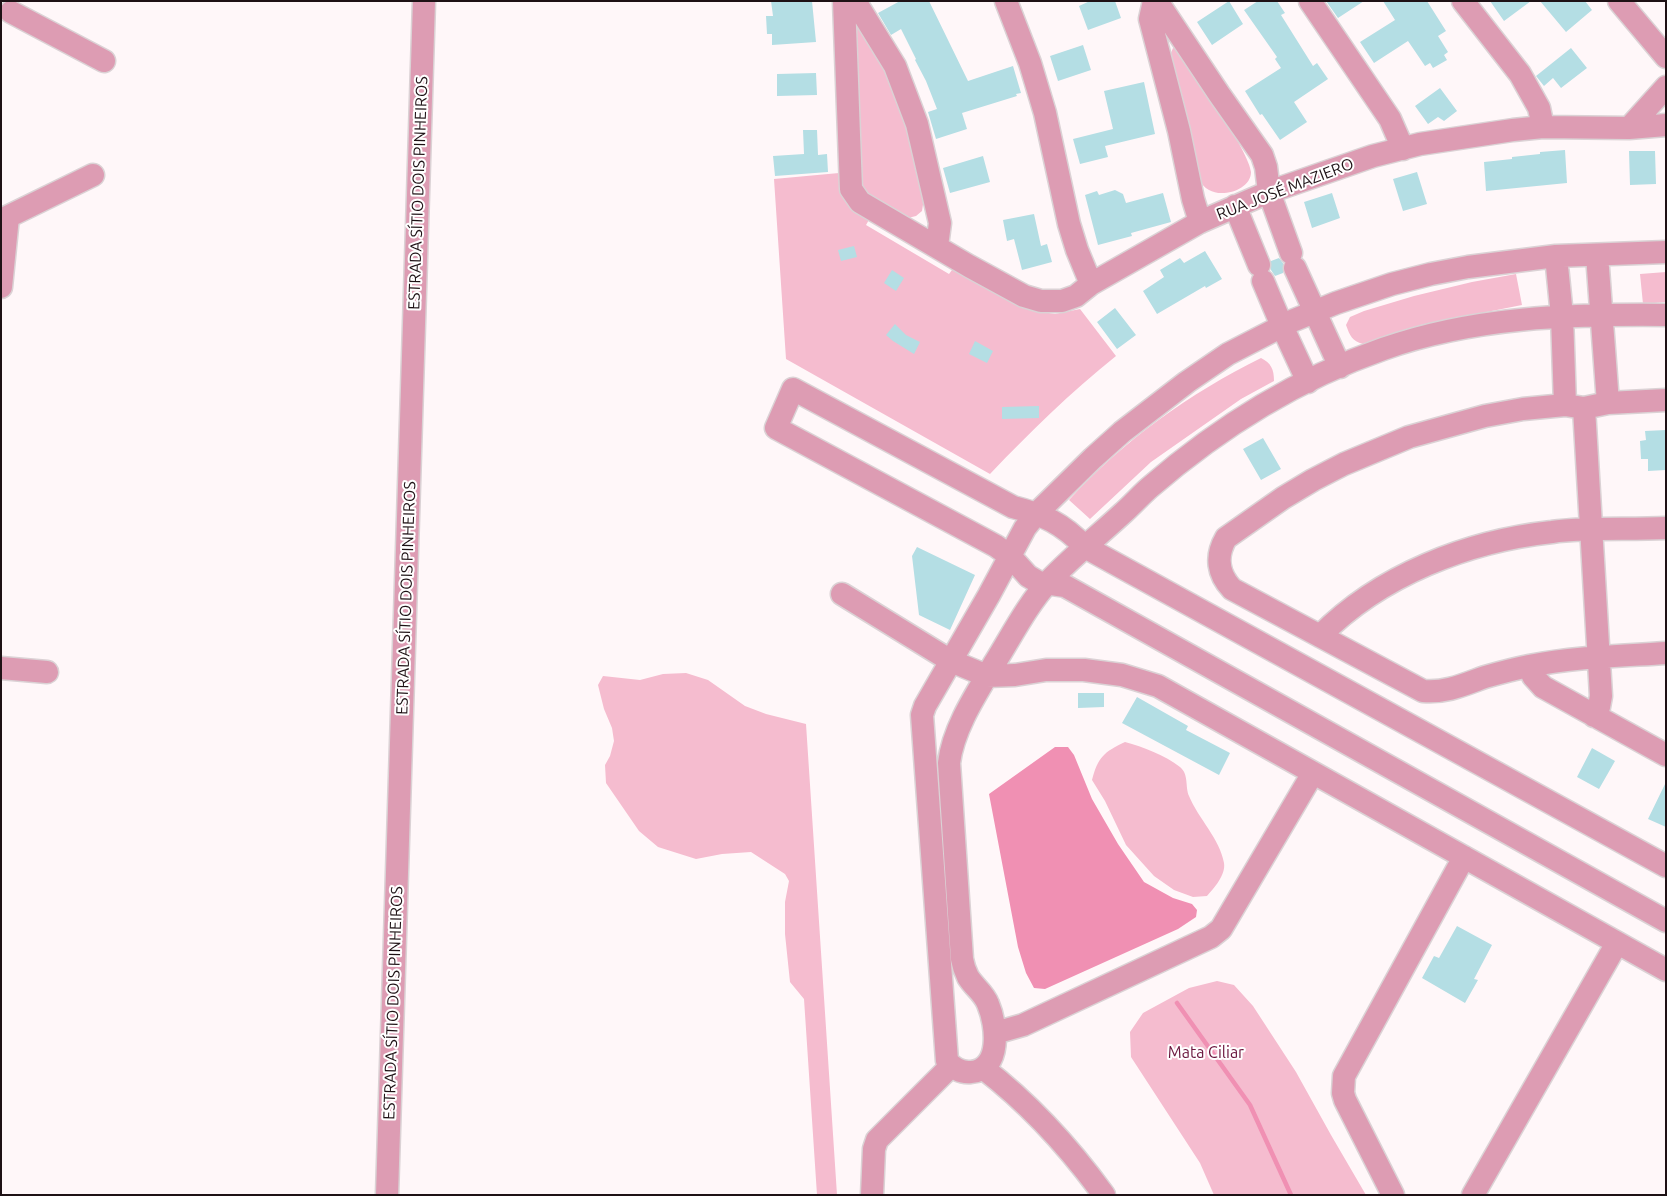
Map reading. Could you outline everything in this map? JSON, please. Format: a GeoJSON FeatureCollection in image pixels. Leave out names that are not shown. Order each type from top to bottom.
{"type":"FeatureCollection","features":[{"type":"Feature","properties":{"kind":"street"},"geometry":{"type":"LineString","coordinates":[[6,15],[33,1]]}},
{"type":"Feature","properties":{"kind":"street","name":"ESTRADA SÍTIO DOIS PINHEIROS"},"geometry":{"type":"LineString","coordinates":[[387,1195],[424,1]]}},
{"type":"Feature","properties":{"kind":"street","name":"RUA JOSÉ MAZIERO"},"geometry":{"type":"LineString","coordinates":[[844,1],[851,189],[860,202],[1024,296],[1041,301],[1062,301],[1076,296],[1091,284],[1200,222],[1235,206],[1338,168],[1403,149],[1466,137],[1543,128],[1629,128],[1666,125]]}},
{"type":"Feature","properties":{"kind":"street"},"geometry":{"type":"LineString","coordinates":[[855,1],[895,66],[916,124],[940,222],[937,246]]}},
{"type":"Feature","properties":{"kind":"street"},"geometry":{"type":"LineString","coordinates":[[1006,1],[1030,63],[1045,113],[1069,224],[1091,284]]}},
{"type":"Feature","properties":{"kind":"street"},"geometry":{"type":"LineString","coordinates":[[1155,1],[1262,155],[1266,167],[1269,192],[1293,261],[1340,367]]}},
{"type":"Feature","properties":{"kind":"street"},"geometry":{"type":"LineString","coordinates":[[1155,1],[1150,19],[1200,222]]}},
{"type":"Feature","properties":{"kind":"street"},"geometry":{"type":"LineString","coordinates":[[1310,1],[1390,119],[1403,149]]}},
{"type":"Feature","properties":{"kind":"street"},"geometry":{"type":"LineString","coordinates":[[1463,1],[1520,74],[1539,108],[1543,128]]}},
{"type":"Feature","properties":{"kind":"street"},"geometry":{"type":"LineString","coordinates":[[1619,1],[1666,57]]}},
{"type":"Feature","properties":{"kind":"street"},"geometry":{"type":"LineString","coordinates":[[6,15],[104,61]]}},
{"type":"Feature","properties":{"kind":"street"},"geometry":{"type":"LineString","coordinates":[[1629,128],[1666,87]]}},
{"type":"Feature","properties":{"kind":"street"},"geometry":{"type":"LineString","coordinates":[[1,287],[5,219],[93,175]]}},
{"type":"Feature","properties":{"kind":"street"},"geometry":{"type":"LineString","coordinates":[[1235,206],[1282,326],[1308,382]]}},
{"type":"Feature","properties":{"kind":"street"},"geometry":{"type":"LineString","coordinates":[[1666,252],[1556,256],[1477,266],[1431,274],[1392,284],[1336,303],[1282,326],[1228,354],[1154,407],[1093,458],[1037,513],[1025,528],[925,706],[922,715],[948,1061],[951,1066],[968,1072],[983,1068],[993,1055],[995,1033],[988,1004],[984,995],[969,978],[962,958],[949,763],[954,736],[987,676],[1026,613],[1048,582],[1148,489],[1191,454],[1279,396],[1340,367],[1382,349],[1413,340],[1501,322],[1562,316],[1666,315]]}},
{"type":"Feature","properties":{"kind":"street"},"geometry":{"type":"LineString","coordinates":[[1597,255],[1608,403]]}},
{"type":"Feature","properties":{"kind":"street"},"geometry":{"type":"LineString","coordinates":[[1556,256],[1562,316],[1591,529],[1601,696],[1599,707],[1594,716]]}},
{"type":"Feature","properties":{"kind":"street"},"geometry":{"type":"LineString","coordinates":[[1666,866],[1085,547],[1063,526],[1037,513],[1013,507],[793,389],[776,428],[996,546],[1010,556],[1028,576],[1038,582],[1065,586],[1666,921]]}},
{"type":"Feature","properties":{"kind":"street"},"geometry":{"type":"LineString","coordinates":[[1666,400],[1523,409],[1485,416],[1428,431],[1376,449],[1344,464],[1283,498],[1226,538],[1220,551],[1219,565],[1221,574],[1232,589],[1422,691],[1438,692],[1455,689],[1487,677],[1529,666],[1599,656],[1666,654]]}},
{"type":"Feature","properties":{"kind":"street"},"geometry":{"type":"LineString","coordinates":[[1320,636],[1329,626],[1365,599],[1401,578],[1435,561],[1489,543],[1517,536],[1552,532],[1591,529],[1666,528]]}},
{"type":"Feature","properties":{"kind":"street"},"geometry":{"type":"LineString","coordinates":[[842,594],[951,661],[987,676],[1065,669],[1103,672],[1158,686],[1666,970]]}},
{"type":"Feature","properties":{"kind":"street"},"geometry":{"type":"LineString","coordinates":[[1529,666],[1533,676],[1543,687],[1666,755]]}},
{"type":"Feature","properties":{"kind":"street"},"geometry":{"type":"LineString","coordinates":[[1,668],[47,672]]}},
{"type":"Feature","properties":{"kind":"street"},"geometry":{"type":"LineString","coordinates":[[995,1033],[1023,1025],[1211,937],[1221,928],[1312,773]]}},
{"type":"Feature","properties":{"kind":"street"},"geometry":{"type":"LineString","coordinates":[[1393,1195],[1345,1100],[1343,1092],[1344,1076],[1464,857]]}},
{"type":"Feature","properties":{"kind":"street"},"geometry":{"type":"LineString","coordinates":[[1473,1195],[1617,943]]}},
{"type":"Feature","properties":{"kind":"street"},"geometry":{"type":"LineString","coordinates":[[872,1195],[874,1149],[877,1140],[951,1066]]}},
{"type":"Feature","properties":{"kind":"street"},"geometry":{"type":"LineString","coordinates":[[983,1068],[1012,1091],[1058,1137],[1104,1195]]}},
{"type":"Feature","properties":{"kind":"green space"},"geometry":{"type":"Polygon","coordinates":[[[854,16],[888,74],[908,135],[924,198],[922,211],[916,216],[908,218],[863,191],[860,185],[854,16]]]}},
{"type":"Feature","properties":{"kind":"green space"},"geometry":{"type":"Polygon","coordinates":[[[1173,48],[1181,50],[1232,131],[1248,162],[1251,172],[1250,178],[1246,184],[1235,191],[1228,193],[1215,192],[1203,186],[1199,179],[1194,164],[1171,53],[1173,48]]]}},
{"type":"Feature","properties":{"kind":"green space"},"geometry":{"type":"Polygon","coordinates":[[[839,173],[841,181],[870,218],[866,225],[949,274],[955,266],[1036,311],[1055,314],[1080,309],[1116,356],[1051,413],[990,474],[786,359],[774,179],[839,173]]]}},
{"type":"Feature","properties":{"kind":"green space"},"geometry":{"type":"Polygon","coordinates":[[[1666,272],[1666,302],[1643,304],[1640,274],[1666,272]]]}},
{"type":"Feature","properties":{"kind":"green space"},"geometry":{"type":"Polygon","coordinates":[[[1516,274],[1522,305],[1421,325],[1363,344],[1352,338],[1346,325],[1350,317],[1364,311],[1414,296],[1516,274]]]}},
{"type":"Feature","properties":{"kind":"green space"},"geometry":{"type":"Polygon","coordinates":[[[1261,358],[1271,367],[1274,381],[1241,399],[1151,462],[1090,519],[1069,500],[1112,458],[1159,420],[1209,387],[1261,358]]]}},
{"type":"Feature","properties":{"kind":"green space"},"geometry":{"type":"Polygon","coordinates":[[[686,673],[708,680],[745,706],[766,714],[806,724],[837,1195],[817,1195],[804,999],[790,982],[785,934],[785,902],[789,881],[785,874],[751,852],[722,854],[696,859],[658,847],[639,831],[606,783],[605,765],[610,756],[614,741],[612,728],[604,709],[598,685],[603,676],[640,680],[663,674],[686,673]]]}},
{"type":"Feature","properties":{"kind":"green space"},"geometry":{"type":"Polygon","coordinates":[[[1125,742],[1161,755],[1180,767],[1185,773],[1189,796],[1214,837],[1224,863],[1221,877],[1207,896],[1193,897],[1174,890],[1154,876],[1126,845],[1105,801],[1092,780],[1103,756],[1125,742]]]}},
{"type":"Feature","properties":{"kind":"green space","name":"Mata Ciliar"},"geometry":{"type":"Polygon","coordinates":[[[1217,981],[1234,985],[1253,1006],[1296,1072],[1366,1195],[1214,1195],[1200,1163],[1131,1057],[1130,1032],[1143,1013],[1189,988],[1217,981]]]}},
{"type":"Feature","properties":{"kind":"shaded area"},"geometry":{"type":"Polygon","coordinates":[[[1055,747],[1068,747],[1074,755],[1092,799],[1118,844],[1144,882],[1173,898],[1192,904],[1197,910],[1196,917],[1178,929],[1045,989],[1034,988],[1026,973],[1018,947],[989,794],[1055,747]]]}},
{"type":"Feature","properties":{"kind":"building"},"geometry":{"type":"Polygon","coordinates":[[[771,1],[812,1],[816,42],[772,45],[772,34],[767,34],[766,16],[773,16],[771,1]]]}},
{"type":"Feature","properties":{"kind":"building"},"geometry":{"type":"Polygon","coordinates":[[[900,1],[929,1],[968,81],[1013,66],[1021,93],[1016,94],[1017,96],[962,113],[967,129],[936,139],[928,112],[937,109],[916,59],[901,29],[891,35],[878,13],[900,1]]]}},
{"type":"Feature","properties":{"kind":"building"},"geometry":{"type":"Polygon","coordinates":[[[1090,1],[1115,1],[1121,18],[1088,30],[1079,6],[1090,1]]]}},
{"type":"Feature","properties":{"kind":"building"},"geometry":{"type":"Polygon","coordinates":[[[1229,1],[1243,24],[1212,45],[1197,22],[1229,1]]]}},
{"type":"Feature","properties":{"kind":"building"},"geometry":{"type":"Polygon","coordinates":[[[1258,1],[1277,1],[1285,13],[1281,15],[1313,66],[1317,63],[1328,79],[1294,102],[1307,122],[1280,140],[1262,114],[1260,115],[1245,91],[1281,68],[1275,59],[1277,57],[1244,10],[1258,1]]]}},
{"type":"Feature","properties":{"kind":"building"},"geometry":{"type":"Polygon","coordinates":[[[1326,1],[1364,1],[1338,18],[1326,1]]]}},
{"type":"Feature","properties":{"kind":"building"},"geometry":{"type":"Polygon","coordinates":[[[1383,1],[1427,1],[1446,31],[1438,36],[1448,52],[1444,55],[1447,60],[1433,68],[1430,63],[1425,66],[1408,41],[1374,63],[1360,42],[1395,20],[1383,1]]]}},
{"type":"Feature","properties":{"kind":"building"},"geometry":{"type":"Polygon","coordinates":[[[1490,1],[1531,1],[1504,21],[1490,1]]]}},
{"type":"Feature","properties":{"kind":"building"},"geometry":{"type":"Polygon","coordinates":[[[1540,1],[1585,1],[1592,10],[1566,32],[1540,1]]]}},
{"type":"Feature","properties":{"kind":"building"},"geometry":{"type":"Polygon","coordinates":[[[1083,45],[1091,70],[1058,81],[1050,56],[1083,45]]]}},
{"type":"Feature","properties":{"kind":"building"},"geometry":{"type":"Polygon","coordinates":[[[1571,48],[1587,68],[1561,88],[1553,78],[1544,86],[1536,76],[1571,48]]]}},
{"type":"Feature","properties":{"kind":"building"},"geometry":{"type":"Polygon","coordinates":[[[816,73],[817,95],[777,96],[777,74],[816,73]]]}},
{"type":"Feature","properties":{"kind":"building"},"geometry":{"type":"Polygon","coordinates":[[[1144,82],[1155,134],[1105,146],[1108,157],[1080,164],[1073,139],[1113,129],[1104,91],[1144,82]]]}},
{"type":"Feature","properties":{"kind":"building"},"geometry":{"type":"Polygon","coordinates":[[[1440,88],[1457,111],[1444,121],[1438,117],[1428,124],[1415,106],[1440,88]]]}},
{"type":"Feature","properties":{"kind":"building"},"geometry":{"type":"Polygon","coordinates":[[[803,130],[817,130],[818,155],[827,154],[828,172],[775,176],[773,156],[804,154],[803,130]]]}},
{"type":"Feature","properties":{"kind":"building"},"geometry":{"type":"Polygon","coordinates":[[[1565,150],[1567,183],[1486,191],[1484,162],[1540,154],[1540,152],[1565,150]]]}},
{"type":"Feature","properties":{"kind":"building"},"geometry":{"type":"Polygon","coordinates":[[[1629,151],[1655,151],[1656,184],[1630,185],[1629,151]]]}},
{"type":"Feature","properties":{"kind":"building"},"geometry":{"type":"Polygon","coordinates":[[[983,156],[990,182],[950,193],[943,168],[983,156]]]}},
{"type":"Feature","properties":{"kind":"building"},"geometry":{"type":"Polygon","coordinates":[[[1417,172],[1427,204],[1403,211],[1393,179],[1417,172]]]}},
{"type":"Feature","properties":{"kind":"building"},"geometry":{"type":"Polygon","coordinates":[[[1115,190],[1123,194],[1126,203],[1163,193],[1171,222],[1131,233],[1132,236],[1098,245],[1085,195],[1097,191],[1099,195],[1115,190]]]}},
{"type":"Feature","properties":{"kind":"building"},"geometry":{"type":"Polygon","coordinates":[[[1332,193],[1340,218],[1312,228],[1304,202],[1332,193]]]}},
{"type":"Feature","properties":{"kind":"building"},"geometry":{"type":"Polygon","coordinates":[[[1034,214],[1041,246],[1047,244],[1052,262],[1022,270],[1014,239],[1007,241],[1003,220],[1034,214]]]}},
{"type":"Feature","properties":{"kind":"building"},"geometry":{"type":"Polygon","coordinates":[[[854,246],[857,257],[841,261],[838,250],[854,246]]]}},
{"type":"Feature","properties":{"kind":"building"},"geometry":{"type":"Polygon","coordinates":[[[1205,251],[1222,279],[1206,288],[1205,286],[1157,314],[1143,291],[1164,277],[1160,270],[1180,258],[1184,263],[1205,251]]]}},
{"type":"Feature","properties":{"kind":"building"},"geometry":{"type":"Polygon","coordinates":[[[1279,258],[1283,263],[1283,273],[1275,276],[1271,270],[1271,261],[1279,258]]]}},
{"type":"Feature","properties":{"kind":"building"},"geometry":{"type":"Polygon","coordinates":[[[892,270],[904,278],[896,291],[884,283],[892,270]]]}},
{"type":"Feature","properties":{"kind":"building"},"geometry":{"type":"Polygon","coordinates":[[[1115,308],[1136,335],[1117,349],[1097,322],[1115,308]]]}},
{"type":"Feature","properties":{"kind":"building"},"geometry":{"type":"Polygon","coordinates":[[[895,324],[906,335],[920,342],[914,354],[886,335],[895,324]]]}},
{"type":"Feature","properties":{"kind":"building"},"geometry":{"type":"Polygon","coordinates":[[[975,341],[993,351],[987,363],[969,354],[975,341]]]}},
{"type":"Feature","properties":{"kind":"building"},"geometry":{"type":"Polygon","coordinates":[[[1039,406],[1039,418],[1002,419],[1002,407],[1039,406]]]}},
{"type":"Feature","properties":{"kind":"building"},"geometry":{"type":"Polygon","coordinates":[[[1666,430],[1666,470],[1648,471],[1648,459],[1641,459],[1640,441],[1646,440],[1645,431],[1666,430]]]}},
{"type":"Feature","properties":{"kind":"building"},"geometry":{"type":"Polygon","coordinates":[[[1263,438],[1281,469],[1261,480],[1243,449],[1263,438]]]}},
{"type":"Feature","properties":{"kind":"building"},"geometry":{"type":"Polygon","coordinates":[[[917,547],[975,575],[950,630],[919,615],[912,556],[917,547]]]}},
{"type":"Feature","properties":{"kind":"building"},"geometry":{"type":"Polygon","coordinates":[[[1078,693],[1104,693],[1104,707],[1078,708],[1078,693]]]}},
{"type":"Feature","properties":{"kind":"building"},"geometry":{"type":"Polygon","coordinates":[[[1137,697],[1188,726],[1186,730],[1230,753],[1219,775],[1122,723],[1137,697]]]}},
{"type":"Feature","properties":{"kind":"building"},"geometry":{"type":"Polygon","coordinates":[[[1592,748],[1615,761],[1599,789],[1577,777],[1592,748]]]}},
{"type":"Feature","properties":{"kind":"building"},"geometry":{"type":"Polygon","coordinates":[[[1666,782],[1666,827],[1648,819],[1666,782]]]}},
{"type":"Feature","properties":{"kind":"building"},"geometry":{"type":"Polygon","coordinates":[[[1457,926],[1492,945],[1474,979],[1478,980],[1465,1003],[1422,978],[1434,956],[1439,958],[1457,926]]]}},
{"type":"Feature","properties":{"kind":"waterway"},"geometry":{"type":"LineString","coordinates":[[1177,1003],[1250,1105],[1291,1195]]}}]}
